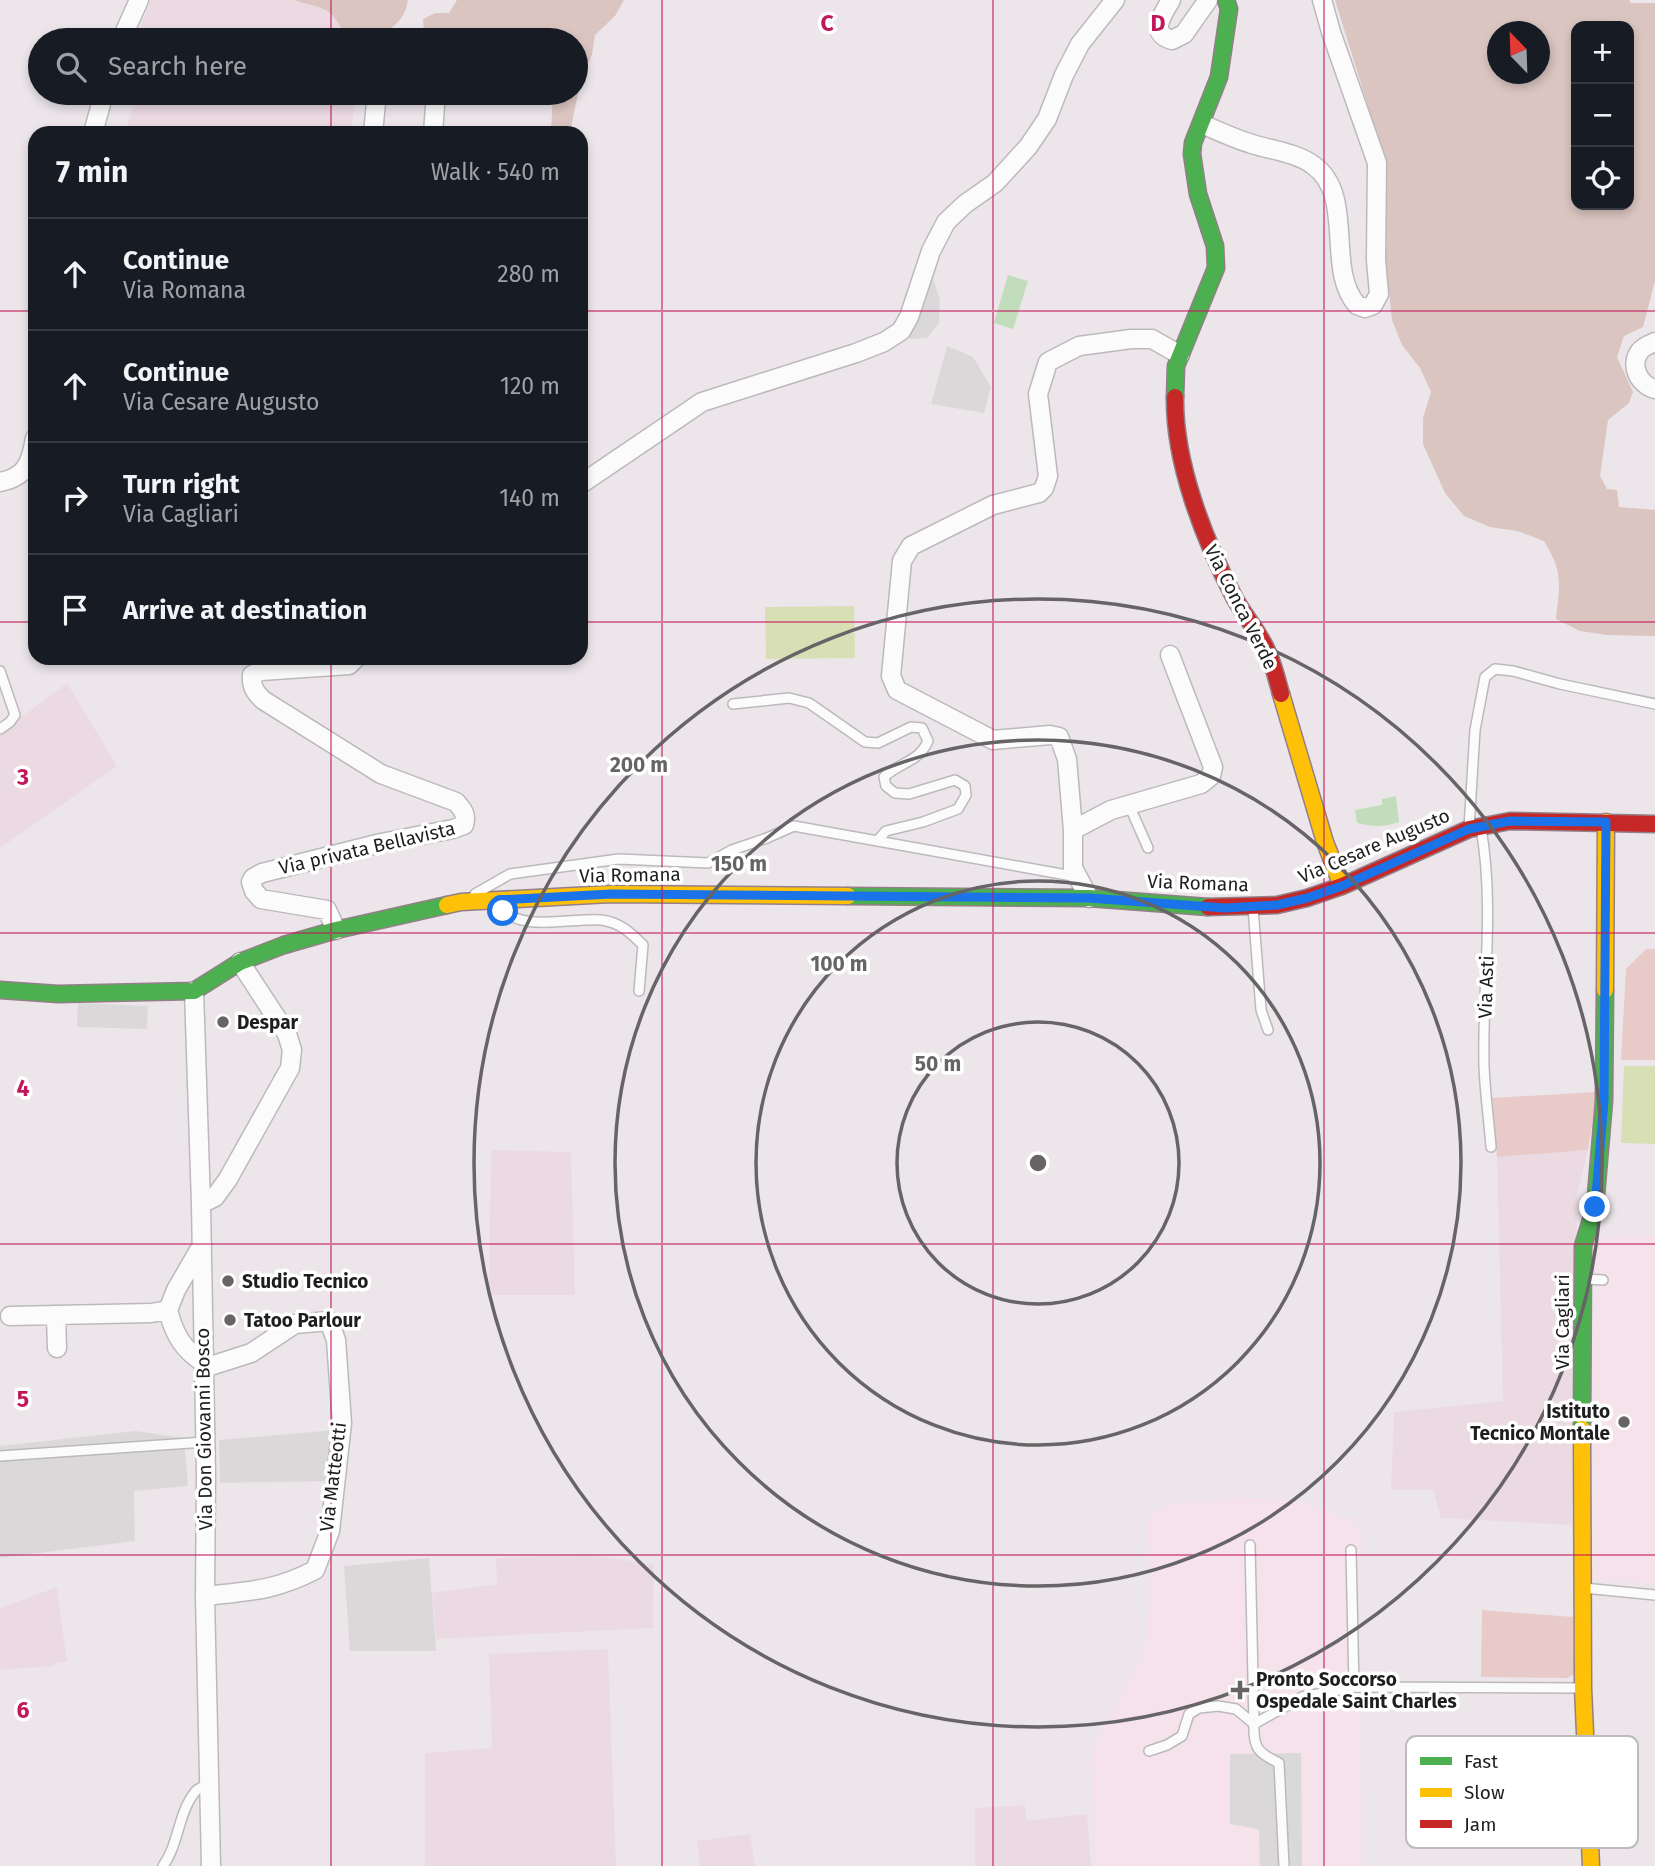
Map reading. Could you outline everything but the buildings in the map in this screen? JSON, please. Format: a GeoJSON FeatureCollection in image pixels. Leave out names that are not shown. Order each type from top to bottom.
{"type":"FeatureCollection","features":[{"type":"Feature","properties":{"kind":"street"},"geometry":{"type":"LineString","coordinates":[[126,28],[139,0]]}},
{"type":"Feature","properties":{"kind":"street"},"geometry":{"type":"LineString","coordinates":[[588,479],[702,402],[856,353],[884,342],[901,331],[909,317],[931,251],[946,222],[965,204],[995,183],[1028,147],[1047,119],[1064,75],[1080,44],[1115,0]]}},
{"type":"Feature","properties":{"kind":"street"},"geometry":{"type":"LineString","coordinates":[[1171,0],[1158,24],[1163,36],[1172,40],[1184,34],[1208,0]]}},
{"type":"Feature","properties":{"kind":"street","name":"Via Conca Verde"},"geometry":{"type":"LineString","coordinates":[[1226,0],[1230,9],[1219,77],[1192,154],[1198,194],[1215,246],[1216,268],[1176,366],[1175,410],[1186,477],[1204,533],[1236,599],[1268,651],[1325,842],[1342,886]]}},
{"type":"Feature","properties":{"kind":"street"},"geometry":{"type":"LineString","coordinates":[[1202,124],[1242,141],[1313,164],[1332,190],[1345,286],[1357,305],[1365,308],[1373,305],[1378,294],[1377,163],[1322,0]]}},
{"type":"Feature","properties":{"kind":"street"},"geometry":{"type":"LineString","coordinates":[[95,126],[101,105]]}},
{"type":"Feature","properties":{"kind":"street"},"geometry":{"type":"LineString","coordinates":[[374,126],[376,105]]}},
{"type":"Feature","properties":{"kind":"street"},"geometry":{"type":"LineString","coordinates":[[434,126],[435,105]]}},
{"type":"Feature","properties":{"kind":"street"},"geometry":{"type":"LineString","coordinates":[[1089,898],[1073,868],[1067,759],[1059,737],[1050,734],[993,740],[897,690],[891,676],[902,561],[911,546],[993,505],[1033,496],[1044,488],[1048,475],[1038,394],[1048,362],[1079,346],[1130,339],[1152,339],[1180,355]]}},
{"type":"Feature","properties":{"kind":"street"},"geometry":{"type":"LineString","coordinates":[[1655,342],[1640,350],[1635,363],[1637,376],[1649,388],[1655,389]]}},
{"type":"Feature","properties":{"kind":"street"},"geometry":{"type":"LineString","coordinates":[[0,482],[14,479],[28,464]]}},
{"type":"Feature","properties":{"kind":"street"},"geometry":{"type":"LineString","coordinates":[[1073,830],[1111,810],[1201,784],[1212,776],[1213,767],[1170,655]]}},
{"type":"Feature","properties":{"kind":"street","name":"Via privata Bellavista"},"geometry":{"type":"LineString","coordinates":[[336,930],[327,910],[261,899],[254,891],[251,882],[253,877],[381,843],[453,829],[464,825],[466,817],[464,810],[456,802],[369,767],[263,700],[254,691],[251,683],[252,675],[261,671],[349,665]]}},
{"type":"Feature","properties":{"kind":"street","name":"Via Cesare Augusto"},"geometry":{"type":"LineString","coordinates":[[1277,905],[1342,886],[1474,828],[1510,821],[1655,824]]}},
{"type":"Feature","properties":{"kind":"street","name":"Via Cagliari"},"geometry":{"type":"LineString","coordinates":[[1585,1736],[1582,1588],[1583,1246],[1595,1207],[1604,1101],[1606,822]]}},
{"type":"Feature","properties":{"kind":"street","name":"Via Romana"},"geometry":{"type":"LineString","coordinates":[[194,992],[240,962],[284,945],[336,930],[461,902],[611,894],[1089,898],[1225,908],[1277,905]]}},
{"type":"Feature","properties":{"kind":"street"},"geometry":{"type":"LineString","coordinates":[[201,1204],[215,1197],[228,1179],[290,1068],[292,1050],[288,1034],[240,962]]}},
{"type":"Feature","properties":{"kind":"street"},"geometry":{"type":"LineString","coordinates":[[0,990],[58,994],[194,992]]}},
{"type":"Feature","properties":{"kind":"street","name":"Via Don Giovanni Bosco"},"geometry":{"type":"LineString","coordinates":[[194,992],[202,1245],[211,1866]]}},
{"type":"Feature","properties":{"kind":"street"},"geometry":{"type":"LineString","coordinates":[[202,1245],[182,1278],[168,1310],[180,1342],[204,1366]]}},
{"type":"Feature","properties":{"kind":"street"},"geometry":{"type":"LineString","coordinates":[[10,1316],[151,1313],[168,1310]]}},
{"type":"Feature","properties":{"kind":"street"},"geometry":{"type":"LineString","coordinates":[[56,1315],[57,1348]]}},
{"type":"Feature","properties":{"kind":"street","name":"Via Matteotti"},"geometry":{"type":"LineString","coordinates":[[204,1366],[251,1353],[295,1324],[330,1321],[336,1339],[342,1423],[330,1531],[315,1570],[292,1582],[267,1590],[205,1596]]}},
{"type":"Feature","properties":{"kind":"street","name":"Via Cagliari"},"geometry":{"type":"LineString","coordinates":[[1590,1848],[1591,1866]]}},
{"type":"Feature","properties":{"kind":"lane"},"geometry":{"type":"LineString","coordinates":[[1315,0],[1331,32]]}},
{"type":"Feature","properties":{"kind":"lane","name":"Via Asti"},"geometry":{"type":"LineString","coordinates":[[1491,1147],[1484,1067],[1488,885],[1474,828],[1478,708],[1485,677],[1495,669],[1513,671],[1655,704]]}},
{"type":"Feature","properties":{"kind":"lane"},"geometry":{"type":"LineString","coordinates":[[0,671],[15,715],[0,729]]}},
{"type":"Feature","properties":{"kind":"lane"},"geometry":{"type":"LineString","coordinates":[[733,704],[789,698],[808,703],[865,742],[878,743],[911,727],[922,728],[928,741],[923,753],[884,777],[886,786],[895,793],[909,794],[955,780],[965,786],[967,795],[958,809],[923,822],[886,831],[877,841]]}},
{"type":"Feature","properties":{"kind":"lane"},"geometry":{"type":"LineString","coordinates":[[1129,805],[1148,848]]}},
{"type":"Feature","properties":{"kind":"lane"},"geometry":{"type":"LineString","coordinates":[[461,902],[510,874],[619,859],[708,863],[732,850],[794,826],[1077,877]]}},
{"type":"Feature","properties":{"kind":"lane"},"geometry":{"type":"LineString","coordinates":[[498,900],[503,911],[526,922],[602,920],[626,928],[643,945],[639,991]]}},
{"type":"Feature","properties":{"kind":"lane"},"geometry":{"type":"LineString","coordinates":[[1253,906],[1261,1010],[1268,1030]]}},
{"type":"Feature","properties":{"kind":"lane"},"geometry":{"type":"LineString","coordinates":[[1583,1279],[1603,1280]]}},
{"type":"Feature","properties":{"kind":"lane"},"geometry":{"type":"LineString","coordinates":[[0,1456],[205,1442]]}},
{"type":"Feature","properties":{"kind":"lane"},"geometry":{"type":"LineString","coordinates":[[1250,1545],[1255,1743],[1261,1754],[1279,1763],[1284,1866]]}},
{"type":"Feature","properties":{"kind":"lane"},"geometry":{"type":"LineString","coordinates":[[1351,1550],[1354,1687]]}},
{"type":"Feature","properties":{"kind":"lane"},"geometry":{"type":"LineString","coordinates":[[1582,1588],[1655,1595]]}},
{"type":"Feature","properties":{"kind":"lane"},"geometry":{"type":"LineString","coordinates":[[1254,1724],[1302,1697],[1354,1687],[1583,1688]]}},
{"type":"Feature","properties":{"kind":"lane"},"geometry":{"type":"LineString","coordinates":[[1149,1751],[1182,1736],[1189,1714],[1199,1708],[1218,1706],[1236,1709],[1254,1724]]}},
{"type":"Feature","properties":{"kind":"lane"},"geometry":{"type":"LineString","coordinates":[[163,1866],[170,1856],[196,1790],[209,1784]]}},
{"type":"Feature","properties":{"kind":"shaded area"},"geometry":{"type":"Polygon","coordinates":[[[151,0],[294,0],[327,9],[341,28],[140,28],[151,0]]]}},
{"type":"Feature","properties":{"kind":"shaded area"},"geometry":{"type":"Polygon","coordinates":[[[294,0],[408,0],[401,19],[391,28],[341,28],[332,15],[315,6],[294,0]]]}},
{"type":"Feature","properties":{"kind":"shaded area"},"geometry":{"type":"Polygon","coordinates":[[[457,0],[624,0],[615,16],[595,35],[588,64],[588,28],[424,28],[423,19],[435,13],[449,13],[457,0]]]}},
{"type":"Feature","properties":{"kind":"shaded area"},"geometry":{"type":"Polygon","coordinates":[[[1335,0],[1629,0],[1631,3],[1655,3],[1655,281],[1643,327],[1624,336],[1617,357],[1633,392],[1629,403],[1608,420],[1600,476],[1607,489],[1617,490],[1619,507],[1655,510],[1655,636],[1607,635],[1580,631],[1556,619],[1559,578],[1544,541],[1517,531],[1490,527],[1464,516],[1445,493],[1423,444],[1423,418],[1431,392],[1420,368],[1402,345],[1392,320],[1386,262],[1387,167],[1335,0]]]}},
{"type":"Feature","properties":{"kind":"shaded area"},"geometry":{"type":"Polygon","coordinates":[[[133,105],[354,105],[352,126],[127,126],[133,105]]]}},
{"type":"Feature","properties":{"kind":"shaded area"},"geometry":{"type":"Polygon","coordinates":[[[552,105],[576,105],[571,126],[551,126],[552,105]]]}},
{"type":"Feature","properties":{"kind":"shaded area"},"geometry":{"type":"Polygon","coordinates":[[[927,263],[940,299],[939,323],[927,338],[911,339],[901,331],[927,263]]]}},
{"type":"Feature","properties":{"kind":"shaded area"},"geometry":{"type":"Polygon","coordinates":[[[1008,275],[1028,281],[1013,329],[994,323],[1008,275]]]}},
{"type":"Feature","properties":{"kind":"shaded area"},"geometry":{"type":"Polygon","coordinates":[[[947,346],[973,357],[991,387],[984,413],[931,404],[947,346]]]}},
{"type":"Feature","properties":{"kind":"shaded area"},"geometry":{"type":"Polygon","coordinates":[[[854,606],[855,658],[766,659],[765,607],[854,606]]]}},
{"type":"Feature","properties":{"kind":"shaded area"},"geometry":{"type":"Polygon","coordinates":[[[67,683],[117,766],[0,848],[0,733],[67,683]]]}},
{"type":"Feature","properties":{"kind":"shaded area"},"geometry":{"type":"Polygon","coordinates":[[[1396,796],[1399,822],[1378,826],[1357,823],[1355,810],[1382,805],[1382,799],[1396,796]]]}},
{"type":"Feature","properties":{"kind":"shaded area"},"geometry":{"type":"Polygon","coordinates":[[[1646,949],[1655,949],[1655,1060],[1621,1060],[1626,969],[1646,949]]]}},
{"type":"Feature","properties":{"kind":"shaded area"},"geometry":{"type":"Polygon","coordinates":[[[78,1003],[148,1006],[147,1029],[77,1027],[78,1003]]]}},
{"type":"Feature","properties":{"kind":"shaded area"},"geometry":{"type":"Polygon","coordinates":[[[1624,1066],[1655,1066],[1655,1144],[1621,1143],[1624,1066]]]}},
{"type":"Feature","properties":{"kind":"shaded area"},"geometry":{"type":"Polygon","coordinates":[[[1597,1092],[1588,1150],[1497,1157],[1492,1098],[1597,1092]]]}},
{"type":"Feature","properties":{"kind":"shaded area"},"geometry":{"type":"Polygon","coordinates":[[[491,1150],[571,1152],[575,1295],[489,1295],[491,1150]]]}},
{"type":"Feature","properties":{"kind":"shaded area"},"geometry":{"type":"Polygon","coordinates":[[[1588,1150],[1577,1195],[1572,1525],[1441,1518],[1433,1490],[1391,1490],[1394,1412],[1503,1401],[1497,1157],[1588,1150]]]}},
{"type":"Feature","properties":{"kind":"shaded area","name":"Istituto Tecnico Montale"},"geometry":{"type":"Polygon","coordinates":[[[1655,1235],[1655,1584],[1592,1579],[1595,1245],[1600,1236],[1655,1235]]]}},
{"type":"Feature","properties":{"kind":"shaded area"},"geometry":{"type":"Polygon","coordinates":[[[335,1430],[331,1481],[220,1483],[219,1440],[335,1430]]]}},
{"type":"Feature","properties":{"kind":"shaded area"},"geometry":{"type":"Polygon","coordinates":[[[135,1431],[184,1438],[188,1486],[134,1491],[135,1541],[0,1558],[0,1446],[135,1431]]]}},
{"type":"Feature","properties":{"kind":"shaded area","name":"Pronto Soccorso Ospedale Saint Charles"},"geometry":{"type":"Polygon","coordinates":[[[1240,1497],[1286,1499],[1313,1506],[1354,1520],[1362,1533],[1358,1599],[1362,1866],[1096,1866],[1090,1763],[1096,1742],[1142,1654],[1147,1635],[1150,1576],[1147,1521],[1159,1507],[1240,1497]]]}},
{"type":"Feature","properties":{"kind":"shaded area"},"geometry":{"type":"Polygon","coordinates":[[[590,1554],[654,1565],[653,1628],[436,1639],[432,1593],[497,1584],[496,1558],[590,1554]]]}},
{"type":"Feature","properties":{"kind":"shaded area"},"geometry":{"type":"Polygon","coordinates":[[[429,1558],[436,1651],[350,1651],[344,1566],[429,1558]]]}},
{"type":"Feature","properties":{"kind":"shaded area"},"geometry":{"type":"Polygon","coordinates":[[[57,1587],[67,1662],[55,1663],[54,1666],[0,1670],[0,1608],[57,1587]]]}},
{"type":"Feature","properties":{"kind":"shaded area"},"geometry":{"type":"Polygon","coordinates":[[[1482,1610],[1573,1617],[1574,1674],[1568,1678],[1481,1677],[1482,1610]]]}},
{"type":"Feature","properties":{"kind":"shaded area"},"geometry":{"type":"Polygon","coordinates":[[[608,1649],[616,1866],[425,1866],[425,1753],[492,1748],[489,1654],[608,1649]]]}},
{"type":"Feature","properties":{"kind":"shaded area"},"geometry":{"type":"Polygon","coordinates":[[[1301,1753],[1302,1866],[1260,1866],[1259,1829],[1230,1824],[1230,1754],[1301,1753]]]}},
{"type":"Feature","properties":{"kind":"shaded area"},"geometry":{"type":"Polygon","coordinates":[[[1025,1805],[1026,1821],[1087,1814],[1091,1866],[975,1866],[975,1808],[1025,1805]]]}},
{"type":"Feature","properties":{"kind":"shaded area"},"geometry":{"type":"Polygon","coordinates":[[[750,1834],[755,1866],[700,1866],[697,1841],[750,1834]]]}},
{"type":"Feature","properties":{"kind":"traffic: fast"},"geometry":{"type":"LineString","coordinates":[[1175,397],[1176,366],[1216,268],[1215,246],[1198,194],[1192,154],[1193,143],[1219,77],[1229,9],[1226,0]]}},
{"type":"Feature","properties":{"kind":"traffic: fast"},"geometry":{"type":"LineString","coordinates":[[848,896],[1089,898],[1208,907]]}},
{"type":"Feature","properties":{"kind":"traffic: fast"},"geometry":{"type":"LineString","coordinates":[[0,990],[58,994],[194,991],[240,962],[284,945],[336,930],[447,905]]}},
{"type":"Feature","properties":{"kind":"traffic: fast"},"geometry":{"type":"LineString","coordinates":[[1582,1429],[1583,1246],[1595,1207],[1604,1101],[1605,990]]}},
{"type":"Feature","properties":{"kind":"traffic: slow"},"geometry":{"type":"LineString","coordinates":[[1281,694],[1325,842],[1342,886]]}},
{"type":"Feature","properties":{"kind":"traffic: slow"},"geometry":{"type":"LineString","coordinates":[[1605,990],[1606,822]]}},
{"type":"Feature","properties":{"kind":"traffic: slow"},"geometry":{"type":"LineString","coordinates":[[447,905],[611,894],[848,896]]}},
{"type":"Feature","properties":{"kind":"traffic: slow"},"geometry":{"type":"LineString","coordinates":[[1582,1429],[1585,1736]]}},
{"type":"Feature","properties":{"kind":"traffic: slow"},"geometry":{"type":"LineString","coordinates":[[1590,1848],[1591,1866]]}},
{"type":"Feature","properties":{"kind":"traffic: jam"},"geometry":{"type":"LineString","coordinates":[[1175,397],[1176,422],[1185,474],[1202,526],[1234,597],[1265,646],[1281,694]]}},
{"type":"Feature","properties":{"kind":"traffic: jam"},"geometry":{"type":"LineString","coordinates":[[1208,907],[1277,905],[1307,898],[1342,886],[1469,829],[1510,821],[1655,824]]}},
{"type":"Feature","properties":{"kind":"place","name":"Despar"},"geometry":{"type":"Point","coordinates":[223,1022]}},
{"type":"Feature","properties":{"kind":"place","name":"Studio Tecnico"},"geometry":{"type":"Point","coordinates":[228,1281]}},
{"type":"Feature","properties":{"kind":"place","name":"Tatoo Parlour"},"geometry":{"type":"Point","coordinates":[230,1320]}},
{"type":"Feature","properties":{"kind":"place","name":"Istituto Tecnico Montale"},"geometry":{"type":"Point","coordinates":[1624,1422]}},
{"type":"Feature","properties":{"kind":"place","name":"Pronto Soccorso Ospedale Saint Charles"},"geometry":{"type":"Point","coordinates":[1240,1690]}},
{"type":"Feature","properties":{"kind":"route"},"geometry":{"type":"LineString","coordinates":[[503,911],[498,900],[611,894],[1089,898],[1225,908],[1277,905],[1342,886],[1469,829],[1510,821],[1606,822],[1604,1101],[1595,1207]]}}]}
